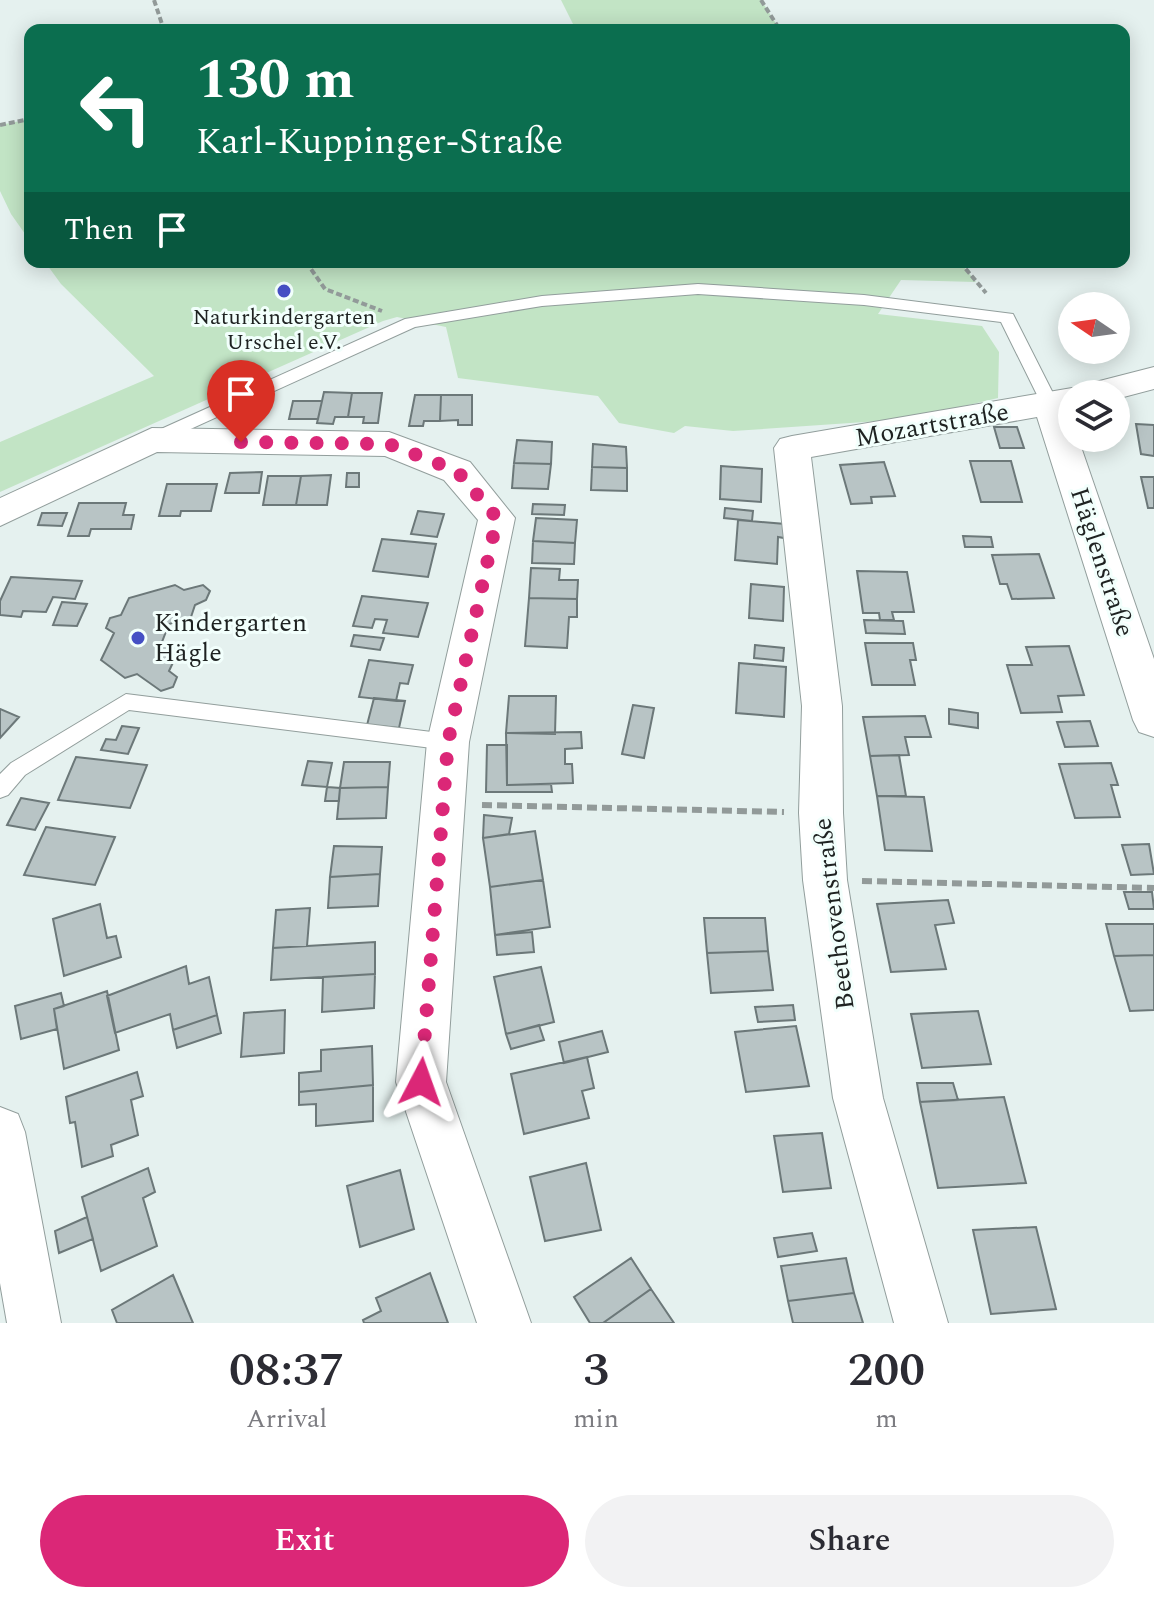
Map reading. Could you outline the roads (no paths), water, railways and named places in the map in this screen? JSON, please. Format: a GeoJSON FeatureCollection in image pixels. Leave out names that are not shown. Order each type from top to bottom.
{"type":"FeatureCollection","features":[{"type":"Feature","properties":{"kind":"street"},"geometry":{"type":"LineString","coordinates":[[1130,384],[1154,378]]}},
{"type":"Feature","properties":{"kind":"street","name":"Mozartstraße"},"geometry":{"type":"LineString","coordinates":[[792,448],[1058,403]]}},
{"type":"Feature","properties":{"kind":"street"},"geometry":{"type":"LineString","coordinates":[[0,513],[152,440],[389,444],[457,471],[497,518],[448,742],[421,1082],[504,1323]]}},
{"type":"Feature","properties":{"kind":"street","name":"Beethovenstraße"},"geometry":{"type":"LineString","coordinates":[[792,448],[822,706],[821,813],[825,880],[858,1098],[921,1323]]}},
{"type":"Feature","properties":{"kind":"street","name":"Häglenstraße"},"geometry":{"type":"LineString","coordinates":[[1076,452],[1154,720]]}},
{"type":"Feature","properties":{"kind":"street"},"geometry":{"type":"LineString","coordinates":[[0,1132],[34,1323]]}},
{"type":"Feature","properties":{"kind":"lane"},"geometry":{"type":"LineString","coordinates":[[152,440],[411,323],[542,301],[698,289],[864,300],[1007,318],[1058,397]]}},
{"type":"Feature","properties":{"kind":"lane"},"geometry":{"type":"LineString","coordinates":[[0,789],[18,769],[126,702],[448,742]]}},
{"type":"Feature","properties":{"kind":"place","name":"Naturkindergarten Urschel e.V."},"geometry":{"type":"Point","coordinates":[284,291]}},
{"type":"Feature","properties":{"kind":"place","name":"Kindergarten Hägle"},"geometry":{"type":"Point","coordinates":[138,638]}}]}
